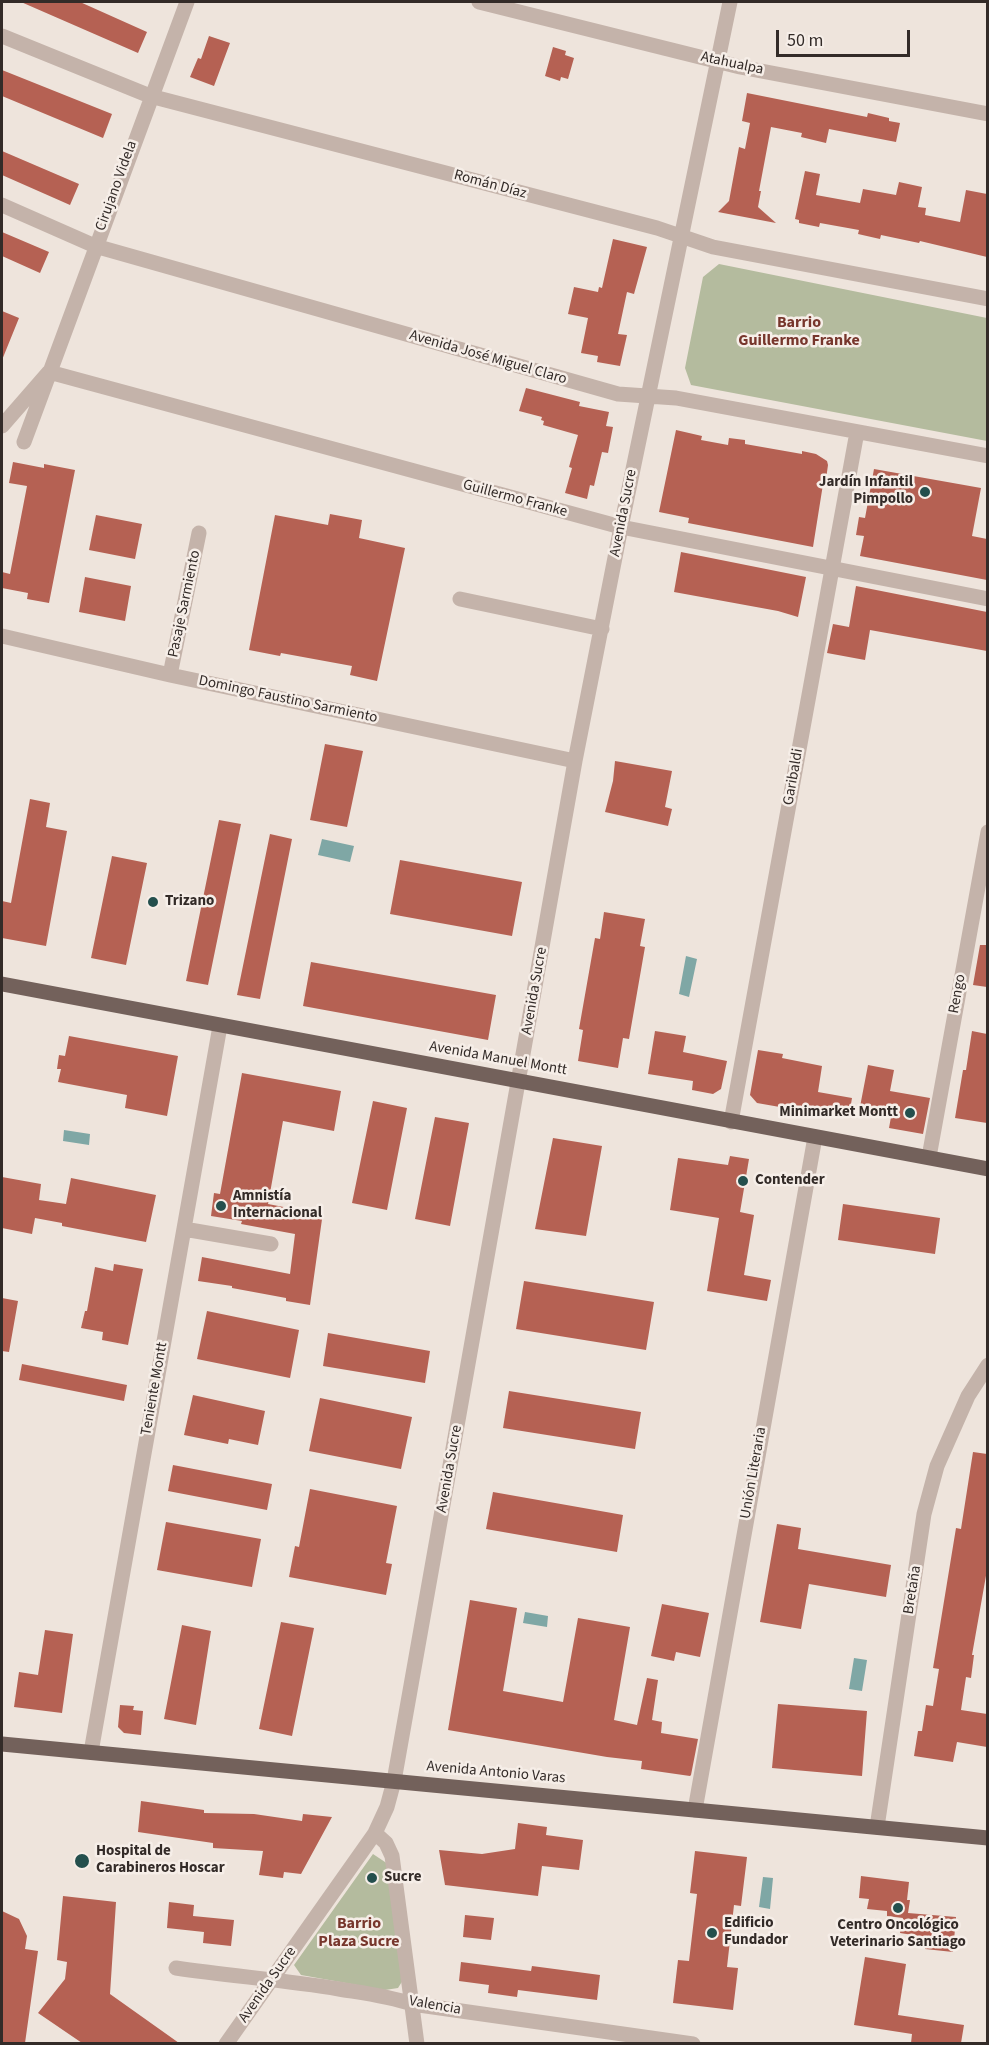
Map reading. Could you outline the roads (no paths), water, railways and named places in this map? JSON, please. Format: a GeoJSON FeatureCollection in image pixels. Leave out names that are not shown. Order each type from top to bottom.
{"type":"FeatureCollection","features":[{"type":"Feature","properties":{"kind":"main road","name":"Avenida Manuel Montt"},"geometry":{"type":"LineString","coordinates":[[2,984],[987,1169]]}},
{"type":"Feature","properties":{"kind":"main road","name":"Avenida Antonio Varas"},"geometry":{"type":"LineString","coordinates":[[2,1744],[987,1838]]}},
{"type":"Feature","properties":{"kind":"street","name":"Cirujano Videla"},"geometry":{"type":"LineString","coordinates":[[24,442],[186,2]]}},
{"type":"Feature","properties":{"kind":"street","name":"Atahualpa"},"geometry":{"type":"LineString","coordinates":[[479,2],[717,62],[987,114]]}},
{"type":"Feature","properties":{"kind":"street","name":"Avenida Sucre"},"geometry":{"type":"LineString","coordinates":[[226,2043],[375,1833],[387,1807],[394,1781],[575,761],[730,2]]}},
{"type":"Feature","properties":{"kind":"street","name":"Román Díaz"},"geometry":{"type":"LineString","coordinates":[[2,36],[150,96],[682,237],[713,248],[987,299]]}},
{"type":"Feature","properties":{"kind":"street","name":"Avenida José Miguel Claro"},"geometry":{"type":"LineString","coordinates":[[2,206],[95,246],[608,392],[676,398],[987,456]]}},
{"type":"Feature","properties":{"kind":"street","name":"Cirujano Videla"},"geometry":{"type":"LineString","coordinates":[[2,426],[49,372]]}},
{"type":"Feature","properties":{"kind":"street","name":"Guillermo Franke"},"geometry":{"type":"LineString","coordinates":[[49,372],[621,527],[987,598]]}},
{"type":"Feature","properties":{"kind":"street","name":"Garibaldi"},"geometry":{"type":"LineString","coordinates":[[731,1122],[857,432]]}},
{"type":"Feature","properties":{"kind":"street","name":"Pasaje Sarmiento"},"geometry":{"type":"LineString","coordinates":[[170,675],[199,533]]}},
{"type":"Feature","properties":{"kind":"street"},"geometry":{"type":"LineString","coordinates":[[460,599],[602,629]]}},
{"type":"Feature","properties":{"kind":"street","name":"Domingo Faustino Sarmiento"},"geometry":{"type":"LineString","coordinates":[[2,636],[170,675],[575,761]]}},
{"type":"Feature","properties":{"kind":"street","name":"Rengo"},"geometry":{"type":"LineString","coordinates":[[928,1157],[987,832]]}},
{"type":"Feature","properties":{"kind":"street","name":"Teniente Montt"},"geometry":{"type":"LineString","coordinates":[[91,1752],[220,1026]]}},
{"type":"Feature","properties":{"kind":"street","name":"Unión Literaria"},"geometry":{"type":"LineString","coordinates":[[695,1810],[815,1137]]}},
{"type":"Feature","properties":{"kind":"street"},"geometry":{"type":"LineString","coordinates":[[184,1229],[271,1244]]}},
{"type":"Feature","properties":{"kind":"street","name":"Bretaña"},"geometry":{"type":"LineString","coordinates":[[877,1827],[924,1514],[937,1466],[969,1396],[987,1365]]}},
{"type":"Feature","properties":{"kind":"street"},"geometry":{"type":"LineString","coordinates":[[375,1833],[386,1843],[392,1856],[417,2043]]}},
{"type":"Feature","properties":{"kind":"street","name":"Valencia"},"geometry":{"type":"LineString","coordinates":[[176,1968],[297,1982],[393,1998],[412,2004],[693,2043]]}},
{"type":"Feature","properties":{"kind":"water"},"geometry":{"type":"Polygon","coordinates":[[[322,839],[354,846],[350,862],[318,855],[322,839]]]}},
{"type":"Feature","properties":{"kind":"water"},"geometry":{"type":"Polygon","coordinates":[[[686,956],[697,959],[689,997],[679,994],[686,956]]]}},
{"type":"Feature","properties":{"kind":"water"},"geometry":{"type":"Polygon","coordinates":[[[64,1130],[90,1134],[89,1145],[63,1141],[64,1130]]]}},
{"type":"Feature","properties":{"kind":"water"},"geometry":{"type":"Polygon","coordinates":[[[525,1612],[548,1616],[547,1627],[523,1623],[525,1612]]]}},
{"type":"Feature","properties":{"kind":"water"},"geometry":{"type":"Polygon","coordinates":[[[854,1658],[867,1660],[862,1691],[849,1689],[854,1658]]]}},
{"type":"Feature","properties":{"kind":"water"},"geometry":{"type":"Polygon","coordinates":[[[763,1877],[773,1878],[770,1909],[759,1907],[763,1877]]]}},
{"type":"Feature","properties":{"kind":"place","name":"Jardín Infantil Pimpollo"},"geometry":{"type":"Point","coordinates":[925,492]}},
{"type":"Feature","properties":{"kind":"place","name":"Trizano"},"geometry":{"type":"Point","coordinates":[153,902]}},
{"type":"Feature","properties":{"kind":"place","name":"Minimarket Montt"},"geometry":{"type":"Point","coordinates":[910,1113]}},
{"type":"Feature","properties":{"kind":"place","name":"Contender"},"geometry":{"type":"Point","coordinates":[743,1181]}},
{"type":"Feature","properties":{"kind":"place","name":"Amnistía Internacional"},"geometry":{"type":"Point","coordinates":[221,1206]}},
{"type":"Feature","properties":{"kind":"place","name":"Hospital de Carabineros Hoscar"},"geometry":{"type":"Point","coordinates":[82,1861]}},
{"type":"Feature","properties":{"kind":"place","name":"Sucre"},"geometry":{"type":"Point","coordinates":[372,1878]}},
{"type":"Feature","properties":{"kind":"place","name":"Centro Oncológico Veterinario Santiago"},"geometry":{"type":"Point","coordinates":[898,1908]}},
{"type":"Feature","properties":{"kind":"place","name":"Edificio Fundador"},"geometry":{"type":"Point","coordinates":[712,1933]}},
{"type":"Feature","properties":{"kind":"district","name":"Barrio Guillermo Franke"},"geometry":{"type":"Point","coordinates":[799,332]}},
{"type":"Feature","properties":{"kind":"district","name":"Barrio Plaza Sucre"},"geometry":{"type":"Point","coordinates":[359,1933]}}]}
